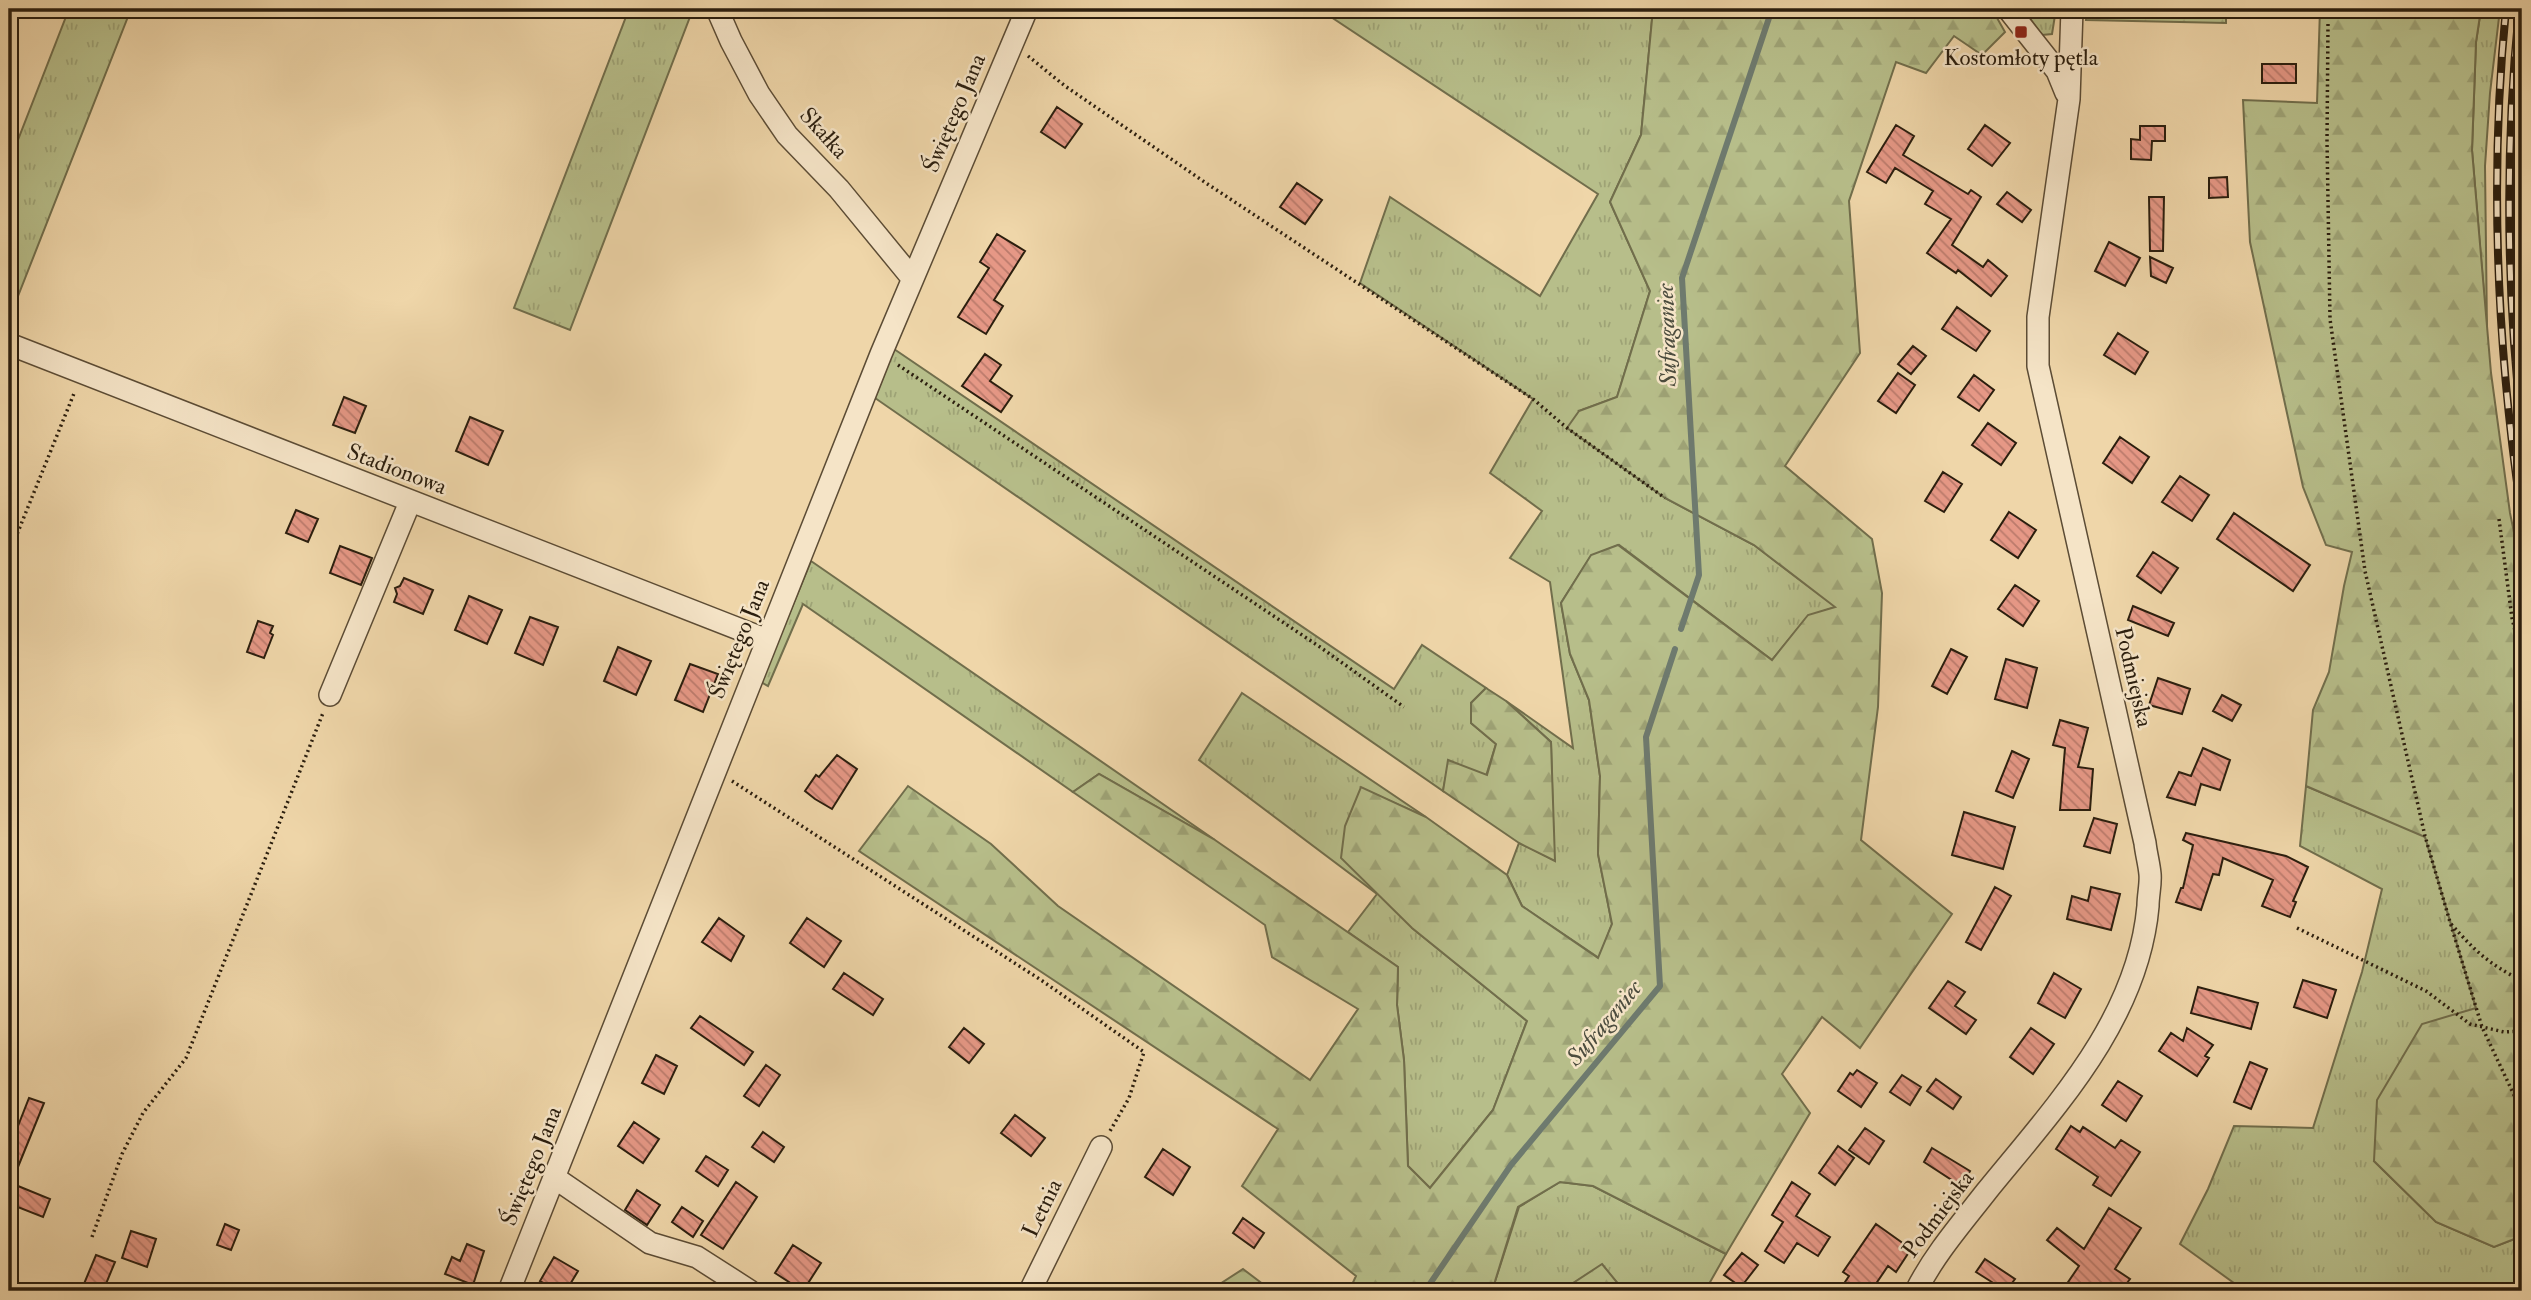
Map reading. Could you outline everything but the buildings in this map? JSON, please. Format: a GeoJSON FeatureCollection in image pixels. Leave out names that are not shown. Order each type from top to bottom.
{"type":"FeatureCollection","features":[{"type":"Feature","properties":{"kind":"street","name":"Skałka"},"geometry":{"type":"LineString","coordinates":[[717,9],[759,94],[787,135],[839,189],[912,278]]}},
{"type":"Feature","properties":{"kind":"street","name":"Świętego Jana"},"geometry":{"type":"LineString","coordinates":[[509,1291],[881,354],[1027,9]]}},
{"type":"Feature","properties":{"kind":"street"},"geometry":{"type":"LineString","coordinates":[[2008,9],[2057,71],[2069,99]]}},
{"type":"Feature","properties":{"kind":"street","name":"Podmiejska"},"geometry":{"type":"LineString","coordinates":[[1916,1291],[1927,1269],[1959,1226],[2086,1066],[2120,1006],[2136,968],[2146,921],[2150,876],[2145,842],[2038,366],[2038,317],[2069,99],[2072,9]]}},
{"type":"Feature","properties":{"kind":"street","name":"Stadionowa"},"geometry":{"type":"LineString","coordinates":[[9,344],[766,640]]}},
{"type":"Feature","properties":{"kind":"street"},"geometry":{"type":"LineString","coordinates":[[330,695],[410,502]]}},
{"type":"Feature","properties":{"kind":"street","name":"Letnia"},"geometry":{"type":"LineString","coordinates":[[1030,1291],[1101,1147]]}},
{"type":"Feature","properties":{"kind":"street"},"geometry":{"type":"LineString","coordinates":[[555,1178],[650,1243],[697,1257],[750,1291]]}},
{"type":"Feature","properties":{"kind":"path"},"geometry":{"type":"LineString","coordinates":[[2328,24],[2327,141],[2332,332],[2365,570],[2425,836],[2482,1027],[2522,1112]]}},
{"type":"Feature","properties":{"kind":"path"},"geometry":{"type":"LineString","coordinates":[[1013,44],[1065,86],[1533,399],[1567,428],[1665,498]]}},
{"type":"Feature","properties":{"kind":"path"},"geometry":{"type":"LineString","coordinates":[[881,354],[1320,647],[1404,707]]}},
{"type":"Feature","properties":{"kind":"path"},"geometry":{"type":"LineString","coordinates":[[9,554],[82,373]]}},
{"type":"Feature","properties":{"kind":"path"},"geometry":{"type":"LineString","coordinates":[[2499,519],[2512,618],[2522,660]]}},
{"type":"Feature","properties":{"kind":"path"},"geometry":{"type":"LineString","coordinates":[[92,1237],[121,1154],[143,1113],[186,1058],[330,695]]}},
{"type":"Feature","properties":{"kind":"path"},"geometry":{"type":"LineString","coordinates":[[716,770],[1041,980],[1144,1052],[1129,1098],[1101,1147]]}},
{"type":"Feature","properties":{"kind":"path"},"geometry":{"type":"LineString","coordinates":[[2450,922],[2489,963],[2522,981]]}},
{"type":"Feature","properties":{"kind":"path"},"geometry":{"type":"LineString","coordinates":[[2297,928],[2426,991],[2470,1024],[2504,1032],[2522,1031]]}},
{"type":"Feature","properties":{"kind":"green space"},"geometry":{"type":"Polygon","coordinates":[[[69,9],[131,9],[9,319],[9,163],[69,9]]]}},
{"type":"Feature","properties":{"kind":"green space"},"geometry":{"type":"Polygon","coordinates":[[[629,9],[693,9],[570,330],[514,308],[629,9]]]}},
{"type":"Feature","properties":{"kind":"green space"},"geometry":{"type":"Polygon","coordinates":[[[1319,9],[1653,9],[1641,135],[1610,202],[1650,291],[1617,397],[1579,411],[1665,498],[1754,545],[1836,607],[1808,616],[1772,660],[1619,545],[1591,556],[1561,603],[1570,654],[1589,700],[1600,776],[1598,854],[1612,924],[1599,958],[1522,906],[1507,875],[1519,843],[1554,860],[1551,742],[1506,701],[1573,748],[1550,582],[1510,558],[1542,511],[1490,473],[1533,399],[1360,283],[1390,197],[1540,296],[1598,194],[1319,9]]]}},
{"type":"Feature","properties":{"kind":"green space"},"geometry":{"type":"Polygon","coordinates":[[[1653,9],[1992,9],[2005,32],[1982,55],[1954,36],[1926,73],[1896,62],[1849,201],[1860,353],[1785,466],[1872,539],[1882,593],[1878,707],[1861,840],[1952,914],[1860,1048],[1822,1017],[1782,1074],[1810,1113],[1726,1254],[1593,1186],[1560,1182],[1518,1207],[1492,1291],[1349,1291],[1356,1276],[1242,1186],[1278,1129],[859,851],[908,786],[991,844],[1058,906],[1310,1080],[1358,1009],[1272,957],[1265,925],[1073,792],[1099,774],[1215,840],[1398,967],[1397,1005],[1404,1060],[1408,1166],[1430,1188],[1493,1110],[1527,1021],[1412,928],[1341,858],[1345,826],[1361,787],[1426,817],[1507,875],[1522,906],[1598,958],[1612,924],[1598,854],[1600,776],[1589,700],[1570,654],[1561,603],[1591,555],[1618,545],[1772,660],[1808,615],[1835,607],[1754,545],[1665,498],[1567,428],[1579,411],[1617,397],[1650,291],[1610,202],[1641,135],[1653,9]]]}},
{"type":"Feature","properties":{"kind":"green space"},"geometry":{"type":"Polygon","coordinates":[[[2023,9],[2056,9],[2052,34],[2042,35],[2023,9]]]}},
{"type":"Feature","properties":{"kind":"green space"},"geometry":{"type":"Polygon","coordinates":[[[2087,9],[2226,9],[2226,23],[2086,20],[2087,9]]]}},
{"type":"Feature","properties":{"kind":"green space"},"geometry":{"type":"Polygon","coordinates":[[[2320,9],[2481,9],[2476,42],[2472,150],[2491,373],[2510,513],[2522,572],[2522,1236],[2494,1247],[2436,1222],[2374,1161],[2377,1100],[2422,1024],[2476,1008],[2425,837],[2306,786],[2313,710],[2329,672],[2352,552],[2326,545],[2303,487],[2250,242],[2243,100],[2317,103],[2320,9]]]}},
{"type":"Feature","properties":{"kind":"green space"},"geometry":{"type":"Polygon","coordinates":[[[2481,9],[2500,9],[2485,166],[2487,330],[2472,150],[2476,42],[2481,9]]]}},
{"type":"Feature","properties":{"kind":"green space"},"geometry":{"type":"Polygon","coordinates":[[[894,349],[1394,689],[1422,645],[1486,688],[1471,703],[1471,723],[1496,744],[1486,776],[1449,761],[1443,791],[875,398],[894,349]]]}},
{"type":"Feature","properties":{"kind":"green space"},"geometry":{"type":"Polygon","coordinates":[[[811,561],[1215,840],[1099,774],[1073,792],[803,604],[768,686],[761,682],[811,561]]]}},
{"type":"Feature","properties":{"kind":"green space"},"geometry":{"type":"Polygon","coordinates":[[[1486,688],[1506,701],[1551,742],[1555,861],[1519,843],[1443,791],[1448,760],[1487,775],[1496,744],[1471,723],[1471,703],[1486,688]]]}},
{"type":"Feature","properties":{"kind":"green space"},"geometry":{"type":"Polygon","coordinates":[[[1242,693],[1426,817],[1361,788],[1412,928],[1527,1021],[1493,1110],[1430,1188],[1408,1166],[1404,1060],[1397,1005],[1398,967],[1348,932],[1377,894],[1199,760],[1242,693]]]}},
{"type":"Feature","properties":{"kind":"green space"},"geometry":{"type":"Polygon","coordinates":[[[2306,786],[2425,836],[2476,1008],[2374,1161],[2436,1222],[2494,1247],[2522,1236],[2522,1291],[2245,1291],[2180,1244],[2208,1189],[2234,1126],[2313,1128],[2362,972],[2382,889],[2300,846],[2306,786]]]}},
{"type":"Feature","properties":{"kind":"green space"},"geometry":{"type":"Polygon","coordinates":[[[1560,1182],[1593,1186],[1726,1254],[1705,1291],[1624,1291],[1602,1265],[1561,1291],[1492,1291],[1519,1207],[1560,1182]]]}},
{"type":"Feature","properties":{"kind":"green space"},"geometry":{"type":"Polygon","coordinates":[[[1602,1264],[1624,1291],[1561,1291],[1602,1264]]]}},
{"type":"Feature","properties":{"kind":"green space"},"geometry":{"type":"Polygon","coordinates":[[[1243,1269],[1272,1291],[1209,1291],[1243,1269]]]}},
{"type":"Feature","properties":{"kind":"waterway","name":"Sufraganiec"},"geometry":{"type":"LineString","coordinates":[[1681,629],[1699,575],[1682,278],[1772,9]]}},
{"type":"Feature","properties":{"kind":"waterway","name":"Sufraganiec"},"geometry":{"type":"LineString","coordinates":[[1425,1291],[1511,1165],[1660,986],[1646,737],[1675,649]]}},
{"type":"Feature","properties":{"kind":"railway"},"geometry":{"type":"LineString","coordinates":[[2506,9],[2498,136],[2498,264],[2501,328],[2522,518]]}},
{"type":"Feature","properties":{"kind":"railway"},"geometry":{"type":"LineString","coordinates":[[2519,9],[2511,114],[2509,219],[2513,324],[2522,429]]}},
{"type":"Feature","properties":{"kind":"place","name":"Kostomłoty pętla"},"geometry":{"type":"Point","coordinates":[2021,32]}}]}
